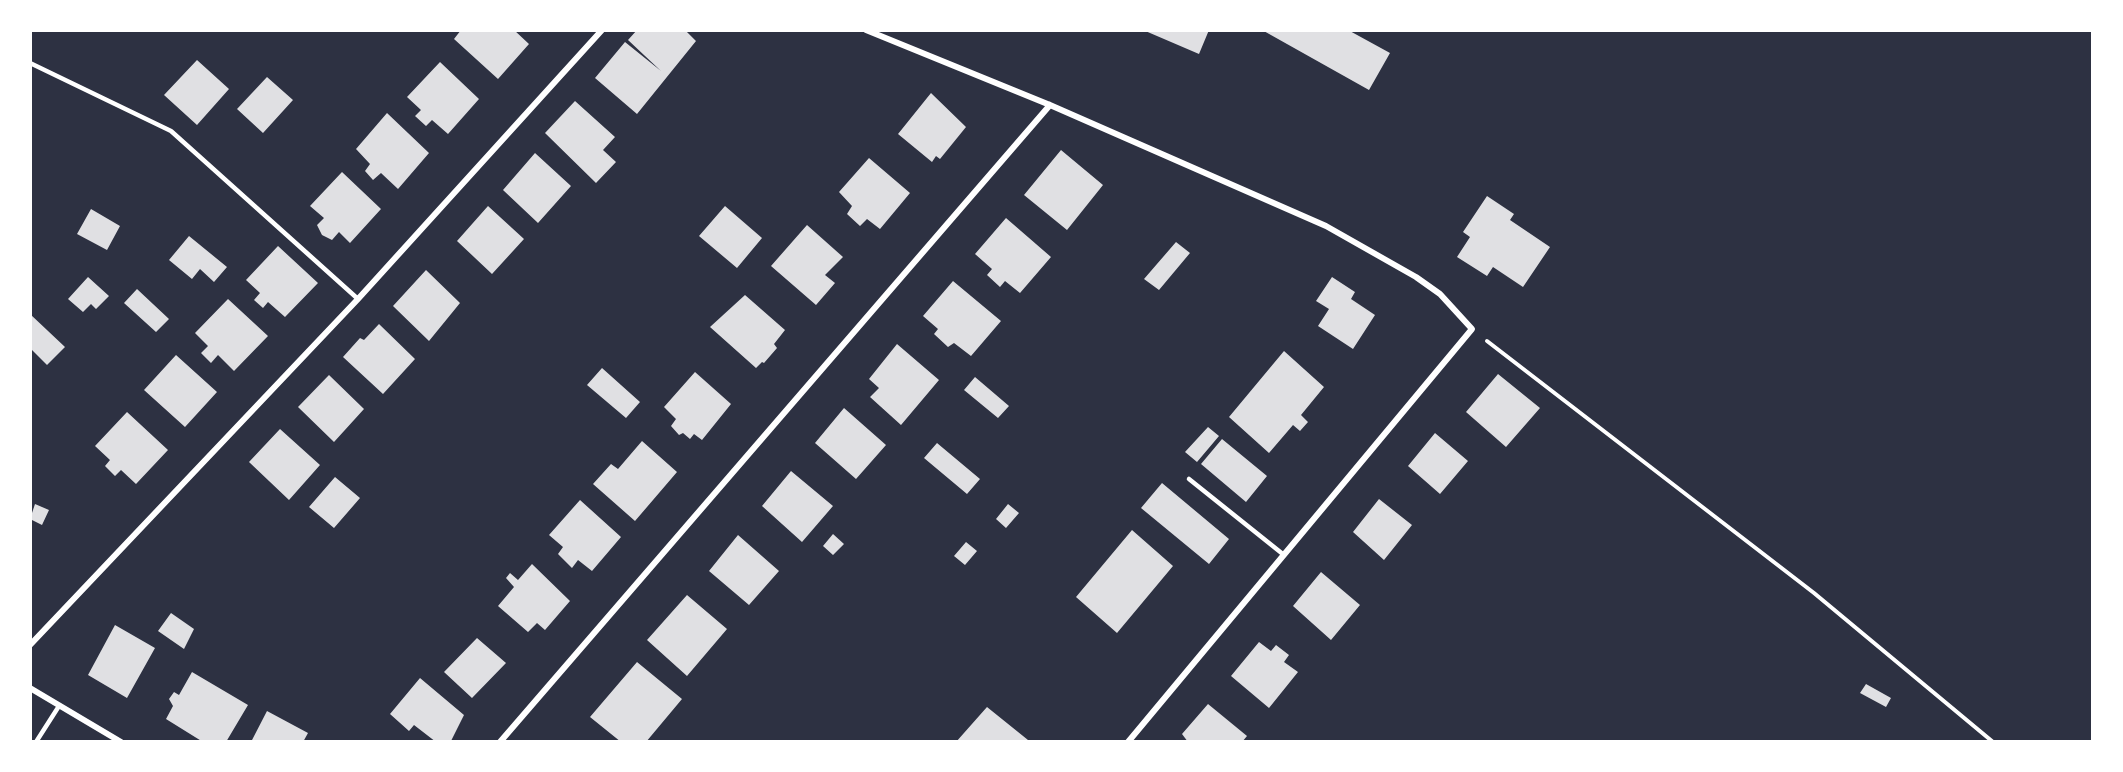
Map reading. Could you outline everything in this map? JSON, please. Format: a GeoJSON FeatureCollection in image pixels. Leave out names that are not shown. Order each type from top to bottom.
{"type":"FeatureCollection","features":[{"type":"Feature","properties":{"kind":"street"},"geometry":{"type":"LineString","coordinates":[[30,645],[358,299],[602,30]]}},
{"type":"Feature","properties":{"kind":"street"},"geometry":{"type":"LineString","coordinates":[[866,30],[1050,105],[1326,226],[1440,294],[1472,329],[1128,742]]}},
{"type":"Feature","properties":{"kind":"street"},"geometry":{"type":"LineString","coordinates":[[500,742],[1050,105]]}},
{"type":"Feature","properties":{"kind":"street"},"geometry":{"type":"LineString","coordinates":[[30,688],[121,742]]}},
{"type":"Feature","properties":{"kind":"lane"},"geometry":{"type":"LineString","coordinates":[[30,63],[171,131],[358,299]]}},
{"type":"Feature","properties":{"kind":"lane"},"geometry":{"type":"LineString","coordinates":[[1189,479],[1284,555]]}},
{"type":"Feature","properties":{"kind":"lane"},"geometry":{"type":"LineString","coordinates":[[36,742],[59,706]]}},
{"type":"Feature","properties":{"kind":"path"},"geometry":{"type":"LineString","coordinates":[[1472,329],[1814,593],[1993,742]]}},
{"type":"Feature","properties":{"kind":"building"},"geometry":{"type":"Polygon","coordinates":[[[461,30],[514,30],[529,44],[498,79],[454,39],[461,30]]]}},
{"type":"Feature","properties":{"kind":"building"},"geometry":{"type":"Polygon","coordinates":[[[637,30],[685,30],[696,41],[637,114],[595,78],[625,42],[661,71],[628,40],[637,30]]]}},
{"type":"Feature","properties":{"kind":"building"},"geometry":{"type":"Polygon","coordinates":[[[1143,30],[1209,30],[1199,54],[1143,30]]]}},
{"type":"Feature","properties":{"kind":"building"},"geometry":{"type":"Polygon","coordinates":[[[1262,30],[1348,30],[1390,53],[1369,90],[1262,30]]]}},
{"type":"Feature","properties":{"kind":"building"},"geometry":{"type":"Polygon","coordinates":[[[197,60],[229,89],[197,125],[164,95],[197,60]]]}},
{"type":"Feature","properties":{"kind":"building"},"geometry":{"type":"Polygon","coordinates":[[[440,62],[479,99],[448,134],[432,120],[426,126],[415,116],[421,110],[407,97],[440,62]]]}},
{"type":"Feature","properties":{"kind":"building"},"geometry":{"type":"Polygon","coordinates":[[[267,77],[293,100],[263,133],[237,109],[267,77]]]}},
{"type":"Feature","properties":{"kind":"building"},"geometry":{"type":"Polygon","coordinates":[[[931,93],[966,127],[940,159],[936,156],[932,162],[898,134],[931,93]]]}},
{"type":"Feature","properties":{"kind":"building"},"geometry":{"type":"Polygon","coordinates":[[[575,101],[615,137],[603,150],[616,162],[596,183],[545,133],[575,101]]]}},
{"type":"Feature","properties":{"kind":"building"},"geometry":{"type":"Polygon","coordinates":[[[387,113],[429,153],[398,189],[381,173],[373,180],[365,171],[370,164],[356,149],[387,113]]]}},
{"type":"Feature","properties":{"kind":"building"},"geometry":{"type":"Polygon","coordinates":[[[1061,150],[1103,185],[1067,230],[1024,195],[1061,150]]]}},
{"type":"Feature","properties":{"kind":"building"},"geometry":{"type":"Polygon","coordinates":[[[535,153],[571,186],[538,223],[503,190],[535,153]]]}},
{"type":"Feature","properties":{"kind":"building"},"geometry":{"type":"Polygon","coordinates":[[[869,158],[910,193],[880,229],[867,219],[860,226],[847,214],[852,206],[839,192],[869,158]]]}},
{"type":"Feature","properties":{"kind":"building"},"geometry":{"type":"Polygon","coordinates":[[[342,172],[381,209],[350,243],[339,232],[332,240],[322,235],[317,225],[324,218],[310,206],[342,172]]]}},
{"type":"Feature","properties":{"kind":"building"},"geometry":{"type":"Polygon","coordinates":[[[1487,196],[1514,214],[1510,220],[1550,247],[1523,287],[1493,267],[1487,276],[1457,257],[1470,237],[1463,232],[1487,196]]]}},
{"type":"Feature","properties":{"kind":"building"},"geometry":{"type":"Polygon","coordinates":[[[488,206],[524,239],[492,274],[457,241],[488,206]]]}},
{"type":"Feature","properties":{"kind":"building"},"geometry":{"type":"Polygon","coordinates":[[[725,206],[762,238],[737,268],[699,236],[725,206]]]}},
{"type":"Feature","properties":{"kind":"building"},"geometry":{"type":"Polygon","coordinates":[[[91,209],[120,226],[107,250],[77,234],[91,209]]]}},
{"type":"Feature","properties":{"kind":"building"},"geometry":{"type":"Polygon","coordinates":[[[1006,218],[1051,257],[1020,293],[1005,281],[1000,287],[987,275],[992,269],[975,254],[1006,218]]]}},
{"type":"Feature","properties":{"kind":"building"},"geometry":{"type":"Polygon","coordinates":[[[807,225],[843,257],[825,275],[835,283],[816,305],[771,266],[807,225]]]}},
{"type":"Feature","properties":{"kind":"building"},"geometry":{"type":"Polygon","coordinates":[[[189,236],[227,267],[214,282],[200,269],[192,279],[169,260],[189,236]]]}},
{"type":"Feature","properties":{"kind":"building"},"geometry":{"type":"Polygon","coordinates":[[[1176,242],[1190,253],[1159,290],[1144,279],[1176,242]]]}},
{"type":"Feature","properties":{"kind":"building"},"geometry":{"type":"Polygon","coordinates":[[[278,246],[318,283],[285,317],[268,302],[263,308],[254,300],[260,293],[246,280],[278,246]]]}},
{"type":"Feature","properties":{"kind":"building"},"geometry":{"type":"Polygon","coordinates":[[[426,270],[460,303],[429,341],[393,306],[426,270]]]}},
{"type":"Feature","properties":{"kind":"building"},"geometry":{"type":"Polygon","coordinates":[[[88,277],[109,296],[96,309],[91,304],[83,312],[68,299],[88,277]]]}},
{"type":"Feature","properties":{"kind":"building"},"geometry":{"type":"Polygon","coordinates":[[[1332,277],[1355,292],[1351,299],[1375,315],[1353,349],[1318,326],[1329,309],[1316,301],[1332,277]]]}},
{"type":"Feature","properties":{"kind":"building"},"geometry":{"type":"Polygon","coordinates":[[[953,281],[1001,321],[971,356],[954,343],[948,347],[934,334],[938,329],[923,316],[953,281]]]}},
{"type":"Feature","properties":{"kind":"building"},"geometry":{"type":"Polygon","coordinates":[[[137,289],[169,319],[156,332],[124,303],[137,289]]]}},
{"type":"Feature","properties":{"kind":"building"},"geometry":{"type":"Polygon","coordinates":[[[745,295],[785,330],[774,344],[777,348],[764,363],[762,362],[756,368],[710,327],[745,295]]]}},
{"type":"Feature","properties":{"kind":"building"},"geometry":{"type":"Polygon","coordinates":[[[228,299],[268,336],[234,371],[218,355],[211,363],[201,353],[208,346],[195,333],[228,299]]]}},
{"type":"Feature","properties":{"kind":"building"},"geometry":{"type":"Polygon","coordinates":[[[30,314],[65,347],[47,365],[30,348],[30,314]]]}},
{"type":"Feature","properties":{"kind":"building"},"geometry":{"type":"Polygon","coordinates":[[[379,324],[415,359],[383,394],[343,357],[360,338],[364,340],[379,324]]]}},
{"type":"Feature","properties":{"kind":"building"},"geometry":{"type":"Polygon","coordinates":[[[897,344],[939,380],[901,425],[870,397],[879,388],[869,379],[897,344]]]}},
{"type":"Feature","properties":{"kind":"building"},"geometry":{"type":"Polygon","coordinates":[[[1284,351],[1324,387],[1301,415],[1308,422],[1300,431],[1293,425],[1269,453],[1229,417],[1284,351]]]}},
{"type":"Feature","properties":{"kind":"building"},"geometry":{"type":"Polygon","coordinates":[[[176,355],[217,392],[185,427],[144,390],[176,355]]]}},
{"type":"Feature","properties":{"kind":"building"},"geometry":{"type":"Polygon","coordinates":[[[602,368],[640,402],[626,418],[587,385],[602,368]]]}},
{"type":"Feature","properties":{"kind":"building"},"geometry":{"type":"Polygon","coordinates":[[[695,372],[731,404],[702,440],[694,434],[690,439],[683,433],[679,435],[671,426],[676,419],[664,407],[695,372]]]}},
{"type":"Feature","properties":{"kind":"building"},"geometry":{"type":"Polygon","coordinates":[[[1498,374],[1540,408],[1506,447],[1466,412],[1498,374]]]}},
{"type":"Feature","properties":{"kind":"building"},"geometry":{"type":"Polygon","coordinates":[[[329,375],[364,409],[334,442],[298,407],[329,375]]]}},
{"type":"Feature","properties":{"kind":"building"},"geometry":{"type":"Polygon","coordinates":[[[975,377],[1009,406],[998,418],[964,390],[975,377]]]}},
{"type":"Feature","properties":{"kind":"building"},"geometry":{"type":"Polygon","coordinates":[[[844,408],[886,445],[856,479],[815,443],[844,408]]]}},
{"type":"Feature","properties":{"kind":"building"},"geometry":{"type":"Polygon","coordinates":[[[127,412],[168,450],[136,484],[121,470],[115,476],[105,466],[110,460],[95,446],[127,412]]]}},
{"type":"Feature","properties":{"kind":"building"},"geometry":{"type":"Polygon","coordinates":[[[1208,427],[1219,436],[1197,462],[1185,452],[1208,427]]]}},
{"type":"Feature","properties":{"kind":"building"},"geometry":{"type":"Polygon","coordinates":[[[280,429],[320,465],[289,500],[249,462],[280,429]]]}},
{"type":"Feature","properties":{"kind":"building"},"geometry":{"type":"Polygon","coordinates":[[[1435,433],[1468,461],[1440,494],[1408,466],[1435,433]]]}},
{"type":"Feature","properties":{"kind":"building"},"geometry":{"type":"Polygon","coordinates":[[[1222,439],[1267,476],[1246,502],[1201,464],[1222,439]]]}},
{"type":"Feature","properties":{"kind":"building"},"geometry":{"type":"Polygon","coordinates":[[[642,441],[677,472],[635,521],[593,484],[611,464],[618,469],[642,441]]]}},
{"type":"Feature","properties":{"kind":"building"},"geometry":{"type":"Polygon","coordinates":[[[937,443],[980,479],[967,494],[924,458],[937,443]]]}},
{"type":"Feature","properties":{"kind":"building"},"geometry":{"type":"Polygon","coordinates":[[[791,471],[833,506],[802,542],[762,506],[791,471]]]}},
{"type":"Feature","properties":{"kind":"building"},"geometry":{"type":"Polygon","coordinates":[[[335,477],[360,498],[334,528],[309,507],[335,477]]]}},
{"type":"Feature","properties":{"kind":"building"},"geometry":{"type":"Polygon","coordinates":[[[1162,483],[1229,539],[1209,564],[1141,508],[1162,483]]]}},
{"type":"Feature","properties":{"kind":"building"},"geometry":{"type":"Polygon","coordinates":[[[1379,499],[1412,525],[1384,560],[1353,532],[1379,499]]]}},
{"type":"Feature","properties":{"kind":"building"},"geometry":{"type":"Polygon","coordinates":[[[580,500],[621,537],[592,571],[578,560],[572,568],[558,554],[563,547],[549,535],[580,500]]]}},
{"type":"Feature","properties":{"kind":"building"},"geometry":{"type":"Polygon","coordinates":[[[35,504],[49,510],[42,525],[30,519],[35,504]]]}},
{"type":"Feature","properties":{"kind":"building"},"geometry":{"type":"Polygon","coordinates":[[[1008,504],[1019,513],[1006,528],[996,519],[1008,504]]]}},
{"type":"Feature","properties":{"kind":"building"},"geometry":{"type":"Polygon","coordinates":[[[1132,530],[1173,566],[1117,633],[1076,597],[1132,530]]]}},
{"type":"Feature","properties":{"kind":"building"},"geometry":{"type":"Polygon","coordinates":[[[833,534],[844,544],[833,555],[823,546],[833,534]]]}},
{"type":"Feature","properties":{"kind":"building"},"geometry":{"type":"Polygon","coordinates":[[[738,535],[779,571],[749,605],[709,571],[738,535]]]}},
{"type":"Feature","properties":{"kind":"building"},"geometry":{"type":"Polygon","coordinates":[[[966,542],[977,551],[965,565],[954,556],[966,542]]]}},
{"type":"Feature","properties":{"kind":"building"},"geometry":{"type":"Polygon","coordinates":[[[532,564],[570,601],[545,630],[537,623],[528,632],[498,606],[514,587],[506,578],[510,573],[518,580],[532,564]]]}},
{"type":"Feature","properties":{"kind":"building"},"geometry":{"type":"Polygon","coordinates":[[[1321,572],[1360,605],[1331,640],[1293,606],[1321,572]]]}},
{"type":"Feature","properties":{"kind":"building"},"geometry":{"type":"Polygon","coordinates":[[[687,595],[727,629],[687,676],[647,640],[687,595]]]}},
{"type":"Feature","properties":{"kind":"building"},"geometry":{"type":"Polygon","coordinates":[[[171,613],[194,629],[184,649],[158,631],[171,613]]]}},
{"type":"Feature","properties":{"kind":"building"},"geometry":{"type":"Polygon","coordinates":[[[115,625],[155,648],[127,698],[88,675],[115,625]]]}},
{"type":"Feature","properties":{"kind":"building"},"geometry":{"type":"Polygon","coordinates":[[[477,638],[506,663],[472,698],[444,672],[477,638]]]}},
{"type":"Feature","properties":{"kind":"building"},"geometry":{"type":"Polygon","coordinates":[[[1259,642],[1271,651],[1276,645],[1289,655],[1284,662],[1298,672],[1269,708],[1231,676],[1259,642]]]}},
{"type":"Feature","properties":{"kind":"building"},"geometry":{"type":"Polygon","coordinates":[[[637,662],[682,699],[646,742],[621,742],[590,717],[637,662]]]}},
{"type":"Feature","properties":{"kind":"building"},"geometry":{"type":"Polygon","coordinates":[[[192,672],[248,705],[226,742],[203,742],[166,719],[173,706],[169,699],[174,692],[179,695],[192,672]]]}},
{"type":"Feature","properties":{"kind":"building"},"geometry":{"type":"Polygon","coordinates":[[[420,678],[464,715],[451,741],[436,742],[414,725],[409,731],[390,714],[420,678]]]}},
{"type":"Feature","properties":{"kind":"building"},"geometry":{"type":"Polygon","coordinates":[[[1866,684],[1891,698],[1886,707],[1860,693],[1866,684]]]}},
{"type":"Feature","properties":{"kind":"building"},"geometry":{"type":"Polygon","coordinates":[[[1208,704],[1247,736],[1242,742],[1188,742],[1182,734],[1208,704]]]}},
{"type":"Feature","properties":{"kind":"building"},"geometry":{"type":"Polygon","coordinates":[[[987,707],[1028,740],[1027,742],[956,742],[987,707]]]}},
{"type":"Feature","properties":{"kind":"building"},"geometry":{"type":"Polygon","coordinates":[[[267,711],[308,733],[303,742],[251,742],[267,711]]]}}]}
